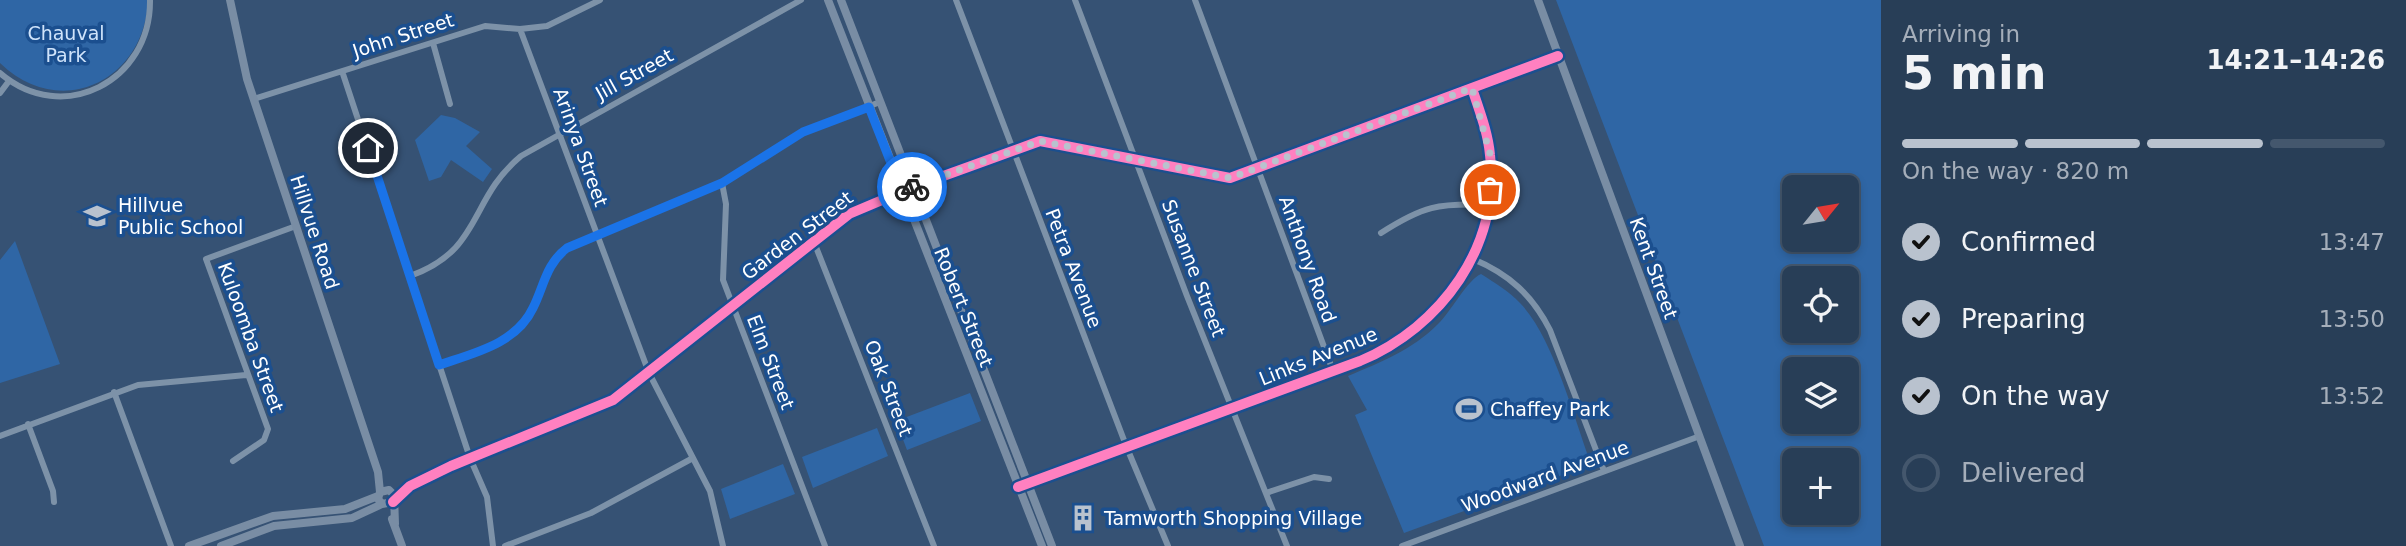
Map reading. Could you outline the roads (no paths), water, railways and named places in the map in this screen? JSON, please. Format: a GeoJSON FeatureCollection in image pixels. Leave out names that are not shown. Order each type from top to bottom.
{"type":"FeatureCollection","features":[{"type":"Feature","properties":{"kind":"street"},"geometry":{"type":"LineString","coordinates":[[0,73],[9,81],[37,93],[64,96],[79,94],[106,84],[127,67],[142,45],[150,0]]}},
{"type":"Feature","properties":{"kind":"street","name":"Hillvue Road"},"geometry":{"type":"LineString","coordinates":[[232,0],[240,55],[402,546]]}},
{"type":"Feature","properties":{"kind":"street","name":"John Street"},"geometry":{"type":"LineString","coordinates":[[254,99],[485,26],[520,29],[555,24],[600,0]]}},
{"type":"Feature","properties":{"kind":"street","name":"Jill Street"},"geometry":{"type":"LineString","coordinates":[[410,276],[431,268],[463,243],[499,177],[521,156],[559,132],[801,0]]}},
{"type":"Feature","properties":{"kind":"street","name":"Robert Street"},"geometry":{"type":"LineString","coordinates":[[828,0],[1042,546]]}},
{"type":"Feature","properties":{"kind":"street","name":"Robert Street"},"geometry":{"type":"LineString","coordinates":[[841,0],[1052,546]]}},
{"type":"Feature","properties":{"kind":"street","name":"Petra Avenue"},"geometry":{"type":"LineString","coordinates":[[956,0],[1127,448],[1168,546]]}},
{"type":"Feature","properties":{"kind":"street","name":"Susanne Street"},"geometry":{"type":"LineString","coordinates":[[1075,0],[1287,546]]}},
{"type":"Feature","properties":{"kind":"street","name":"Anthony Road"},"geometry":{"type":"LineString","coordinates":[[1195,0],[1333,371]]}},
{"type":"Feature","properties":{"kind":"street","name":"Kent Street"},"geometry":{"type":"LineString","coordinates":[[1538,0],[1740,546]]}},
{"type":"Feature","properties":{"kind":"street","name":"Arinya Street"},"geometry":{"type":"LineString","coordinates":[[520,29],[649,373],[715,503],[723,546]]}},
{"type":"Feature","properties":{"kind":"street"},"geometry":{"type":"LineString","coordinates":[[433,43],[450,104]]}},
{"type":"Feature","properties":{"kind":"street","name":"Garden Street"},"geometry":{"type":"LineString","coordinates":[[221,546],[240,543],[274,526],[346,520],[386,497],[470,458],[605,405],[856,209],[902,191],[1045,141],[1224,178],[1558,56]]}},
{"type":"Feature","properties":{"kind":"street"},"geometry":{"type":"LineString","coordinates":[[342,71],[470,458],[487,497],[493,546]]}},
{"type":"Feature","properties":{"kind":"street"},"geometry":{"type":"LineString","coordinates":[[0,93],[9,81]]}},
{"type":"Feature","properties":{"kind":"street","name":"Links Avenue"},"geometry":{"type":"LineString","coordinates":[[1018,487],[1333,371],[1378,353],[1410,333],[1445,300],[1473,259],[1488,205],[1490,154],[1472,88]]}},
{"type":"Feature","properties":{"kind":"street"},"geometry":{"type":"LineString","coordinates":[[439,365],[488,348],[517,331],[533,310],[552,263],[567,248],[722,183],[803,132],[880,102]]}},
{"type":"Feature","properties":{"kind":"street","name":"Elm Street"},"geometry":{"type":"LineString","coordinates":[[722,183],[726,191],[723,280],[825,546]]}},
{"type":"Feature","properties":{"kind":"street"},"geometry":{"type":"LineString","coordinates":[[1381,233],[1420,209],[1454,204],[1488,205]]}},
{"type":"Feature","properties":{"kind":"street","name":"Kuloomba Street"},"geometry":{"type":"LineString","coordinates":[[233,461],[264,440],[268,429],[246,375],[206,259],[296,226]]}},
{"type":"Feature","properties":{"kind":"street","name":"Oak Street"},"geometry":{"type":"LineString","coordinates":[[814,242],[934,546]]}},
{"type":"Feature","properties":{"kind":"street"},"geometry":{"type":"LineString","coordinates":[[1473,259],[1511,279],[1541,311],[1604,471]]}},
{"type":"Feature","properties":{"kind":"street"},"geometry":{"type":"LineString","coordinates":[[0,436],[138,385],[246,375]]}},
{"type":"Feature","properties":{"kind":"street"},"geometry":{"type":"LineString","coordinates":[[114,392],[171,546]]}},
{"type":"Feature","properties":{"kind":"street"},"geometry":{"type":"LineString","coordinates":[[29,424],[53,491],[54,502]]}},
{"type":"Feature","properties":{"kind":"street","name":"Woodward Avenue"},"geometry":{"type":"LineString","coordinates":[[1402,546],[1700,436]]}},
{"type":"Feature","properties":{"kind":"street"},"geometry":{"type":"LineString","coordinates":[[505,546],[590,513],[693,458]]}},
{"type":"Feature","properties":{"kind":"street"},"geometry":{"type":"LineString","coordinates":[[1266,494],[1314,477],[1329,479]]}},
{"type":"Feature","properties":{"kind":"street","name":"Garden Street"},"geometry":{"type":"LineString","coordinates":[[189,546],[273,516],[351,508],[386,497]]}},
{"type":"Feature","properties":{"kind":"street"},"geometry":{"type":"LineString","coordinates":[[235,529],[240,543]]}},
{"type":"Feature","properties":{"kind":"place","name":"Hillvue Public School"},"geometry":{"type":"Point","coordinates":[97,216]}},
{"type":"Feature","properties":{"kind":"place","name":"Chaffey Park"},"geometry":{"type":"Point","coordinates":[1469,409]}},
{"type":"Feature","properties":{"kind":"place","name":"Tamworth Shopping Village"},"geometry":{"type":"Point","coordinates":[1083,518]}},
{"type":"Feature","properties":{"kind":"park label","name":"Chauval Park"},"geometry":{"type":"Point","coordinates":[66,44]}}]}
